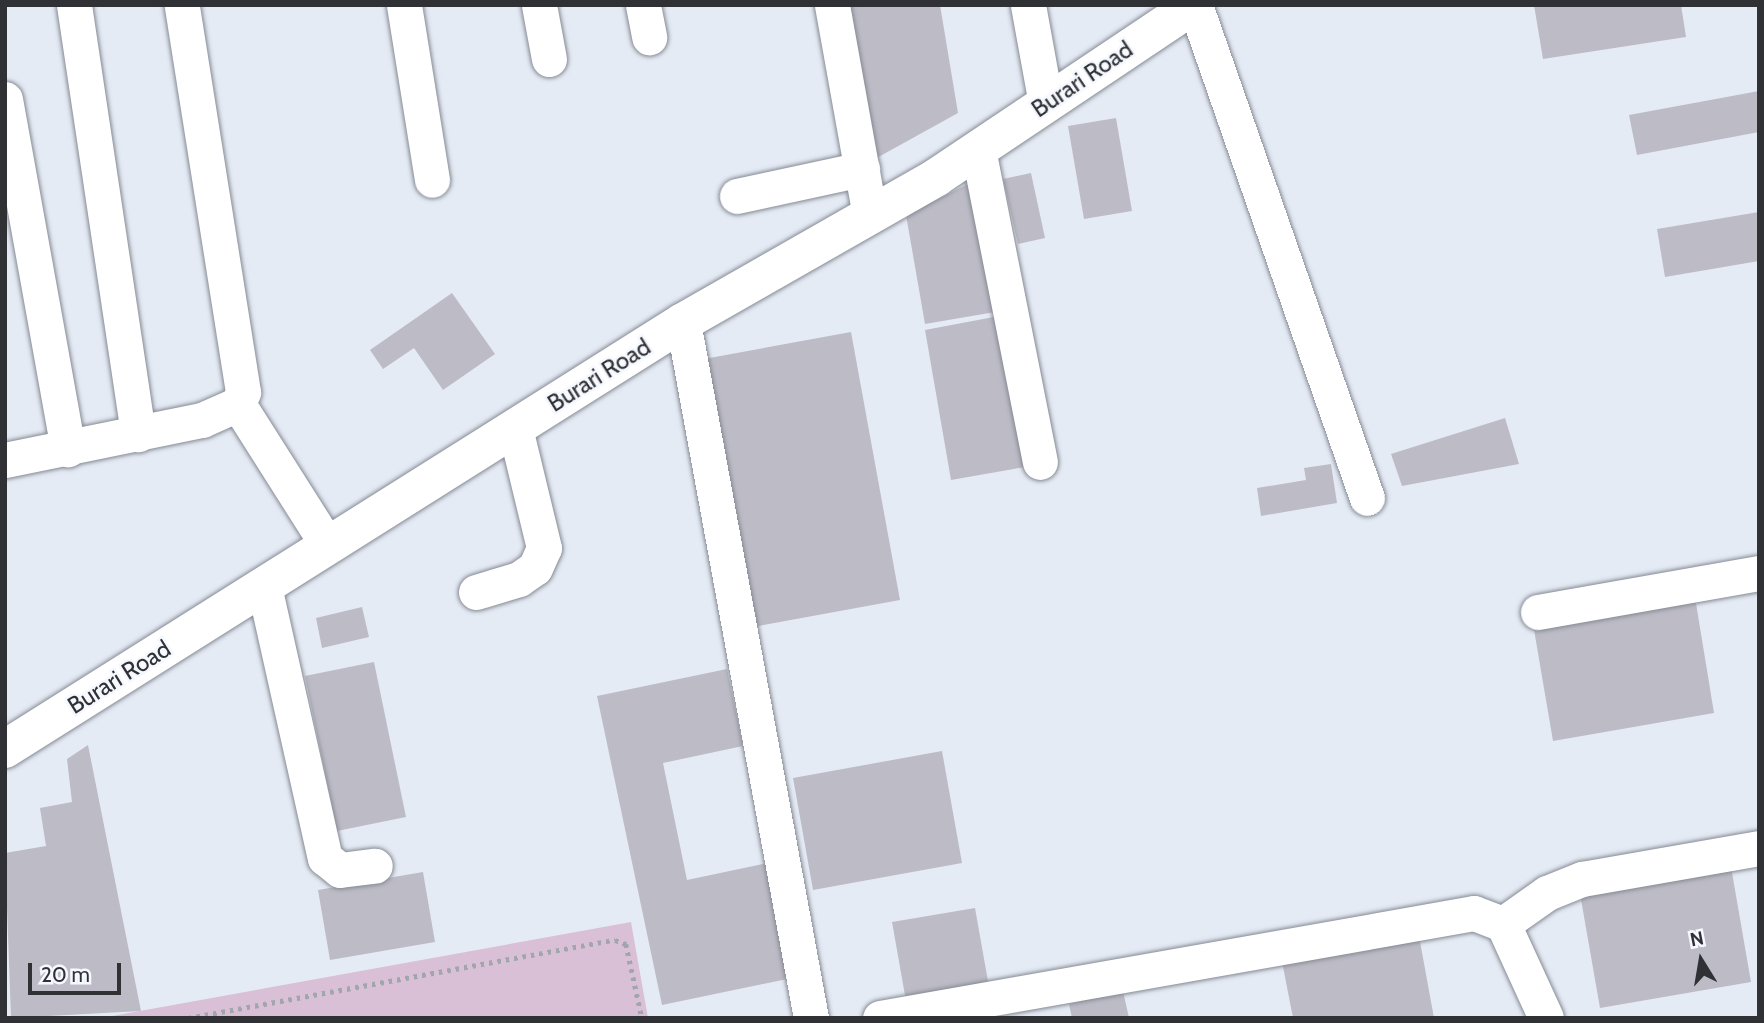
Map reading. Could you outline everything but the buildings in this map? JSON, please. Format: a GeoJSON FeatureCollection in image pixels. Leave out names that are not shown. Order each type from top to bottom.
{"type":"FeatureCollection","features":[{"type":"Feature","properties":{"kind":"main road","name":"Burari Road"},"geometry":{"type":"LineString","coordinates":[[5,748],[683,322],[870,216],[978,149],[1194,5]]}},
{"type":"Feature","properties":{"kind":"street"},"geometry":{"type":"LineString","coordinates":[[74,5],[138,433]]}},
{"type":"Feature","properties":{"kind":"street"},"geometry":{"type":"LineString","coordinates":[[182,5],[242,366],[238,404],[328,546]]}},
{"type":"Feature","properties":{"kind":"street"},"geometry":{"type":"LineString","coordinates":[[404,5],[432,180]]}},
{"type":"Feature","properties":{"kind":"street"},"geometry":{"type":"LineString","coordinates":[[539,5],[549,59]]}},
{"type":"Feature","properties":{"kind":"street"},"geometry":{"type":"LineString","coordinates":[[832,5],[870,216]]}},
{"type":"Feature","properties":{"kind":"street"},"geometry":{"type":"LineString","coordinates":[[1028,5],[1046,104]]}},
{"type":"Feature","properties":{"kind":"street"},"geometry":{"type":"LineString","coordinates":[[1194,5],[1367,498]]}},
{"type":"Feature","properties":{"kind":"street"},"geometry":{"type":"LineString","coordinates":[[5,99],[68,449]]}},
{"type":"Feature","properties":{"kind":"street"},"geometry":{"type":"LineString","coordinates":[[978,149],[1040,461]]}},
{"type":"Feature","properties":{"kind":"street"},"geometry":{"type":"LineString","coordinates":[[737,196],[862,169]]}},
{"type":"Feature","properties":{"kind":"street"},"geometry":{"type":"LineString","coordinates":[[683,322],[811,1018]]}},
{"type":"Feature","properties":{"kind":"street"},"geometry":{"type":"LineString","coordinates":[[5,460],[202,420],[238,404]]}},
{"type":"Feature","properties":{"kind":"street"},"geometry":{"type":"LineString","coordinates":[[476,592],[519,579],[535,568],[544,548],[514,429]]}},
{"type":"Feature","properties":{"kind":"street"},"geometry":{"type":"LineString","coordinates":[[1538,612],[1759,573]]}},
{"type":"Feature","properties":{"kind":"street"},"geometry":{"type":"LineString","coordinates":[[264,586],[325,858],[340,870],[376,866]]}},
{"type":"Feature","properties":{"kind":"street"},"geometry":{"type":"LineString","coordinates":[[1503,923],[1547,893],[1582,878],[1759,848]]}},
{"type":"Feature","properties":{"kind":"street"},"geometry":{"type":"LineString","coordinates":[[880,1018],[1446,913],[1474,913],[1503,923],[1546,1018]]}},
{"type":"Feature","properties":{"kind":"path"},"geometry":{"type":"LineString","coordinates":[[188,1018],[615,940],[626,944],[642,1018]]}},
{"type":"Feature","properties":{"kind":"shaded area"},"geometry":{"type":"Polygon","coordinates":[[[631,922],[648,1018],[101,1018],[631,922]]]}}]}
